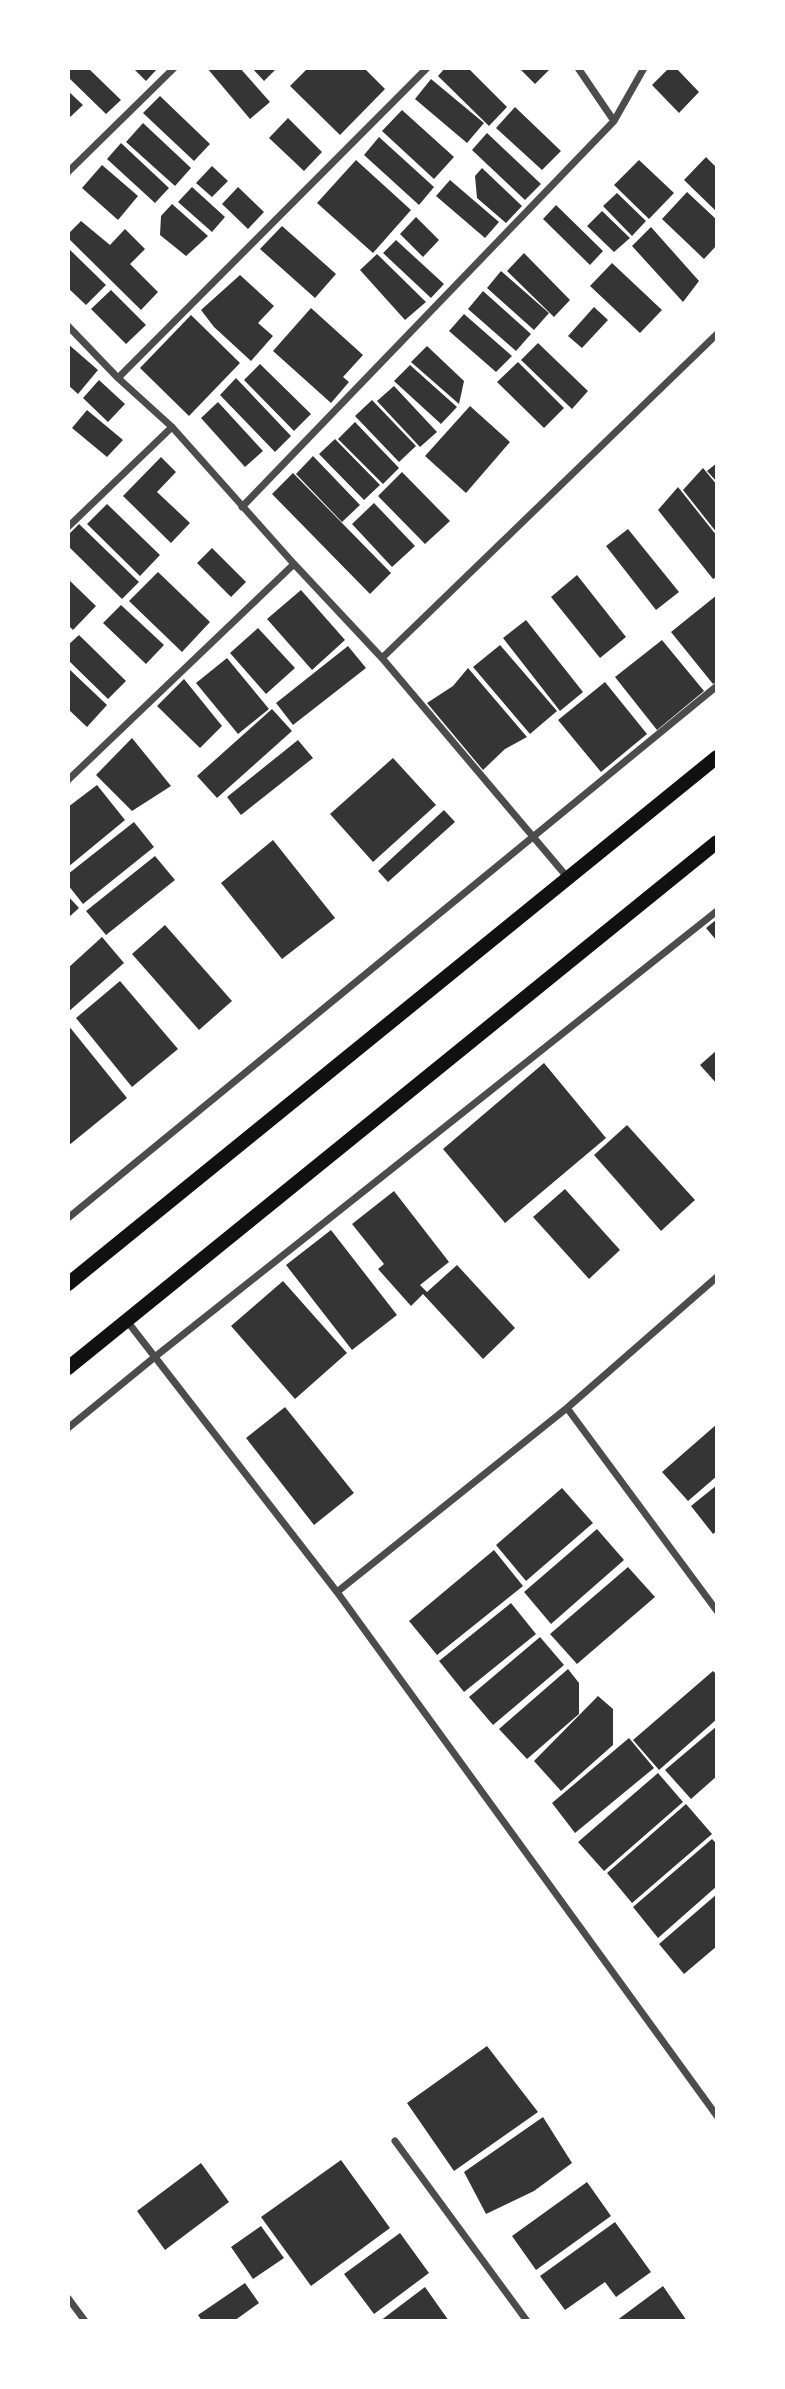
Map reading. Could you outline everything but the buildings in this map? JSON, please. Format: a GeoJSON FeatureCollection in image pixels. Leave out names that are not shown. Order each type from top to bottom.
{"type":"FeatureCollection","features":[{"type":"Feature","properties":{"kind":"main road"},"geometry":{"type":"LineString","coordinates":[[68,1284],[717,757]]}},
{"type":"Feature","properties":{"kind":"main road"},"geometry":{"type":"LineString","coordinates":[[68,1368],[717,842]]}},
{"type":"Feature","properties":{"kind":"street"},"geometry":{"type":"LineString","coordinates":[[68,172],[174,68]]}},
{"type":"Feature","properties":{"kind":"street"},"geometry":{"type":"LineString","coordinates":[[118,378],[427,68]]}},
{"type":"Feature","properties":{"kind":"street"},"geometry":{"type":"LineString","coordinates":[[578,68],[614,121]]}},
{"type":"Feature","properties":{"kind":"street"},"geometry":{"type":"LineString","coordinates":[[242,507],[614,121],[644,68]]}},
{"type":"Feature","properties":{"kind":"street"},"geometry":{"type":"LineString","coordinates":[[68,326],[118,378],[172,427],[382,658],[568,878]]}},
{"type":"Feature","properties":{"kind":"street"},"geometry":{"type":"LineString","coordinates":[[382,658],[717,334]]}},
{"type":"Feature","properties":{"kind":"street"},"geometry":{"type":"LineString","coordinates":[[68,527],[172,427]]}},
{"type":"Feature","properties":{"kind":"street"},"geometry":{"type":"LineString","coordinates":[[68,780],[294,564]]}},
{"type":"Feature","properties":{"kind":"street"},"geometry":{"type":"LineString","coordinates":[[68,1217],[717,686]]}},
{"type":"Feature","properties":{"kind":"street"},"geometry":{"type":"LineString","coordinates":[[68,1428],[717,912]]}},
{"type":"Feature","properties":{"kind":"street"},"geometry":{"type":"LineString","coordinates":[[337,1592],[567,1408],[717,1277]]}},
{"type":"Feature","properties":{"kind":"street"},"geometry":{"type":"LineString","coordinates":[[127,1321],[337,1592],[717,2116]]}},
{"type":"Feature","properties":{"kind":"street"},"geometry":{"type":"LineString","coordinates":[[567,1408],[717,1611]]}},
{"type":"Feature","properties":{"kind":"street"},"geometry":{"type":"LineString","coordinates":[[395,2141],[527,2321]]}},
{"type":"Feature","properties":{"kind":"street"},"geometry":{"type":"LineString","coordinates":[[68,2298],[71,2310],[85,2321]]}}]}
